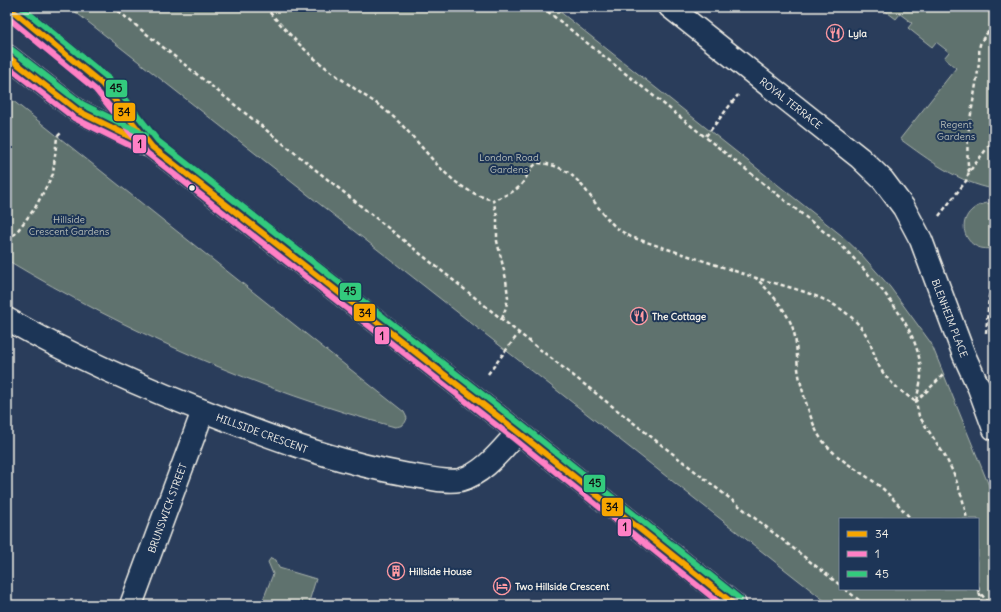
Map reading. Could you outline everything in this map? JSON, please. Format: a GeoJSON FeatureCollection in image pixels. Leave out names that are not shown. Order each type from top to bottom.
{"type":"FeatureCollection","features":[{"type":"Feature","properties":{"kind":"street"},"geometry":{"type":"LineString","coordinates":[[8,7],[102,84],[152,147]]}},
{"type":"Feature","properties":{"kind":"street","name":"ROYAL TERRACE"},"geometry":{"type":"LineString","coordinates":[[670,7],[860,158],[883,180],[904,208]]}},
{"type":"Feature","properties":{"kind":"street"},"geometry":{"type":"LineString","coordinates":[[7,56],[78,111],[152,147],[471,395],[735,605]]}},
{"type":"Feature","properties":{"kind":"street","name":"BLENHEIM PLACE"},"geometry":{"type":"LineString","coordinates":[[904,208],[921,240],[964,355],[979,388],[994,429]]}},
{"type":"Feature","properties":{"kind":"street","name":"HILLSIDE CRESCENT"},"geometry":{"type":"LineString","coordinates":[[7,319],[150,390],[270,436],[350,462],[392,472],[449,480],[466,478],[479,471],[518,432]]}},
{"type":"Feature","properties":{"kind":"street","name":"BRUNSWICK STREET"},"geometry":{"type":"LineString","coordinates":[[131,605],[203,411]]}},
{"type":"Feature","properties":{"kind":"path"},"geometry":{"type":"LineString","coordinates":[[113,7],[502,319],[839,584]]}},
{"type":"Feature","properties":{"kind":"path"},"geometry":{"type":"LineString","coordinates":[[265,7],[292,37],[313,57],[386,110],[407,130],[449,178],[469,192],[493,200],[511,193],[523,183],[529,170],[537,163],[549,164],[565,170],[582,184],[606,218],[618,229],[631,237],[756,278],[795,289],[825,300],[849,314],[866,334],[878,364],[885,376],[895,387],[916,402]]}},
{"type":"Feature","properties":{"kind":"path"},"geometry":{"type":"LineString","coordinates":[[542,7],[706,136],[842,246],[881,287],[899,312],[917,349],[921,376],[916,402],[919,416],[945,456],[954,474],[967,518]]}},
{"type":"Feature","properties":{"kind":"path"},"geometry":{"type":"LineString","coordinates":[[969,172],[967,158],[979,61],[979,47],[994,25]]}},
{"type":"Feature","properties":{"kind":"path"},"geometry":{"type":"LineString","coordinates":[[706,136],[754,74]]}},
{"type":"Feature","properties":{"kind":"path"},"geometry":{"type":"LineString","coordinates":[[7,239],[15,234],[35,208],[53,174],[57,137],[78,111]]}},
{"type":"Feature","properties":{"kind":"path"},"geometry":{"type":"LineString","coordinates":[[921,240],[966,180],[969,172],[994,139]]}},
{"type":"Feature","properties":{"kind":"path"},"geometry":{"type":"LineString","coordinates":[[493,200],[497,216],[497,241],[506,279],[508,298],[502,319]]}},
{"type":"Feature","properties":{"kind":"path"},"geometry":{"type":"LineString","coordinates":[[756,278],[768,290],[781,307],[792,326],[798,356],[799,374],[817,430],[828,446],[841,458],[878,485],[911,518]]}},
{"type":"Feature","properties":{"kind":"path"},"geometry":{"type":"LineString","coordinates":[[471,395],[520,333]]}},
{"type":"Feature","properties":{"kind":"path"},"geometry":{"type":"LineString","coordinates":[[916,402],[964,355]]}},
{"type":"Feature","properties":{"kind":"path"},"geometry":{"type":"LineString","coordinates":[[846,590],[865,605]]}},
{"type":"Feature","properties":{"kind":"path"},"geometry":{"type":"LineString","coordinates":[[978,590],[982,605]]}},
{"type":"Feature","properties":{"kind":"path"},"geometry":{"type":"LineString","coordinates":[[978,590],[990,605]]}},
{"type":"Feature","properties":{"kind":"green space","name":"London Road Gardens"},"geometry":{"type":"Polygon","coordinates":[[[69,7],[554,7],[841,235],[861,254],[890,287],[931,343],[994,498],[994,605],[830,605],[69,7]]]}},
{"type":"Feature","properties":{"kind":"green space","name":"Regent Gardens"},"geometry":{"type":"Polygon","coordinates":[[[886,7],[994,7],[994,189],[969,182],[945,170],[900,139],[956,68],[944,58],[949,52],[936,42],[932,47],[908,28],[912,23],[900,14],[896,19],[884,10],[886,7]]]}},
{"type":"Feature","properties":{"kind":"green space","name":"Hillside Crescent Gardens"},"geometry":{"type":"Polygon","coordinates":[[[7,96],[404,412],[407,418],[404,424],[395,427],[294,396],[195,357],[99,311],[7,260],[7,96]]]}},
{"type":"Feature","properties":{"kind":"green space"},"geometry":{"type":"Polygon","coordinates":[[[987,203],[994,205],[994,248],[983,248],[974,245],[968,239],[965,231],[965,223],[968,214],[975,208],[987,203]]]}},
{"type":"Feature","properties":{"kind":"green space"},"geometry":{"type":"Polygon","coordinates":[[[271,558],[276,560],[279,568],[316,579],[308,605],[261,605],[273,574],[268,562],[271,558]]]}},
{"type":"Feature","properties":{"kind":"transit line","name":"34"},"geometry":{"type":"LineString","coordinates":[[8,7],[102,84],[152,147],[518,432],[735,605]]}},
{"type":"Feature","properties":{"kind":"transit line","name":"45"},"geometry":{"type":"LineString","coordinates":[[21,7],[108,78],[158,141],[523,426],[740,599]]}},
{"type":"Feature","properties":{"kind":"transit line","name":"1"},"geometry":{"type":"LineString","coordinates":[[7,17],[96,90],[147,153],[513,438],[722,605]]}},
{"type":"Feature","properties":{"kind":"transit line","name":"45"},"geometry":{"type":"LineString","coordinates":[[12,50],[82,104],[145,135]]}},
{"type":"Feature","properties":{"kind":"transit line","name":"34"},"geometry":{"type":"LineString","coordinates":[[7,56],[78,111],[141,142]]}},
{"type":"Feature","properties":{"kind":"transit line","name":"1"},"geometry":{"type":"LineString","coordinates":[[7,66],[74,118],[137,149]]}},
{"type":"Feature","properties":{"kind":"place","name":"Lyla"},"geometry":{"type":"Point","coordinates":[835,33]}},
{"type":"Feature","properties":{"kind":"place","name":"The Cottage"},"geometry":{"type":"Point","coordinates":[639,316]}},
{"type":"Feature","properties":{"kind":"place","name":"Hillside House"},"geometry":{"type":"Point","coordinates":[396,571]}},
{"type":"Feature","properties":{"kind":"place","name":"Two Hillside Crescent"},"geometry":{"type":"Point","coordinates":[502,586]}}]}
